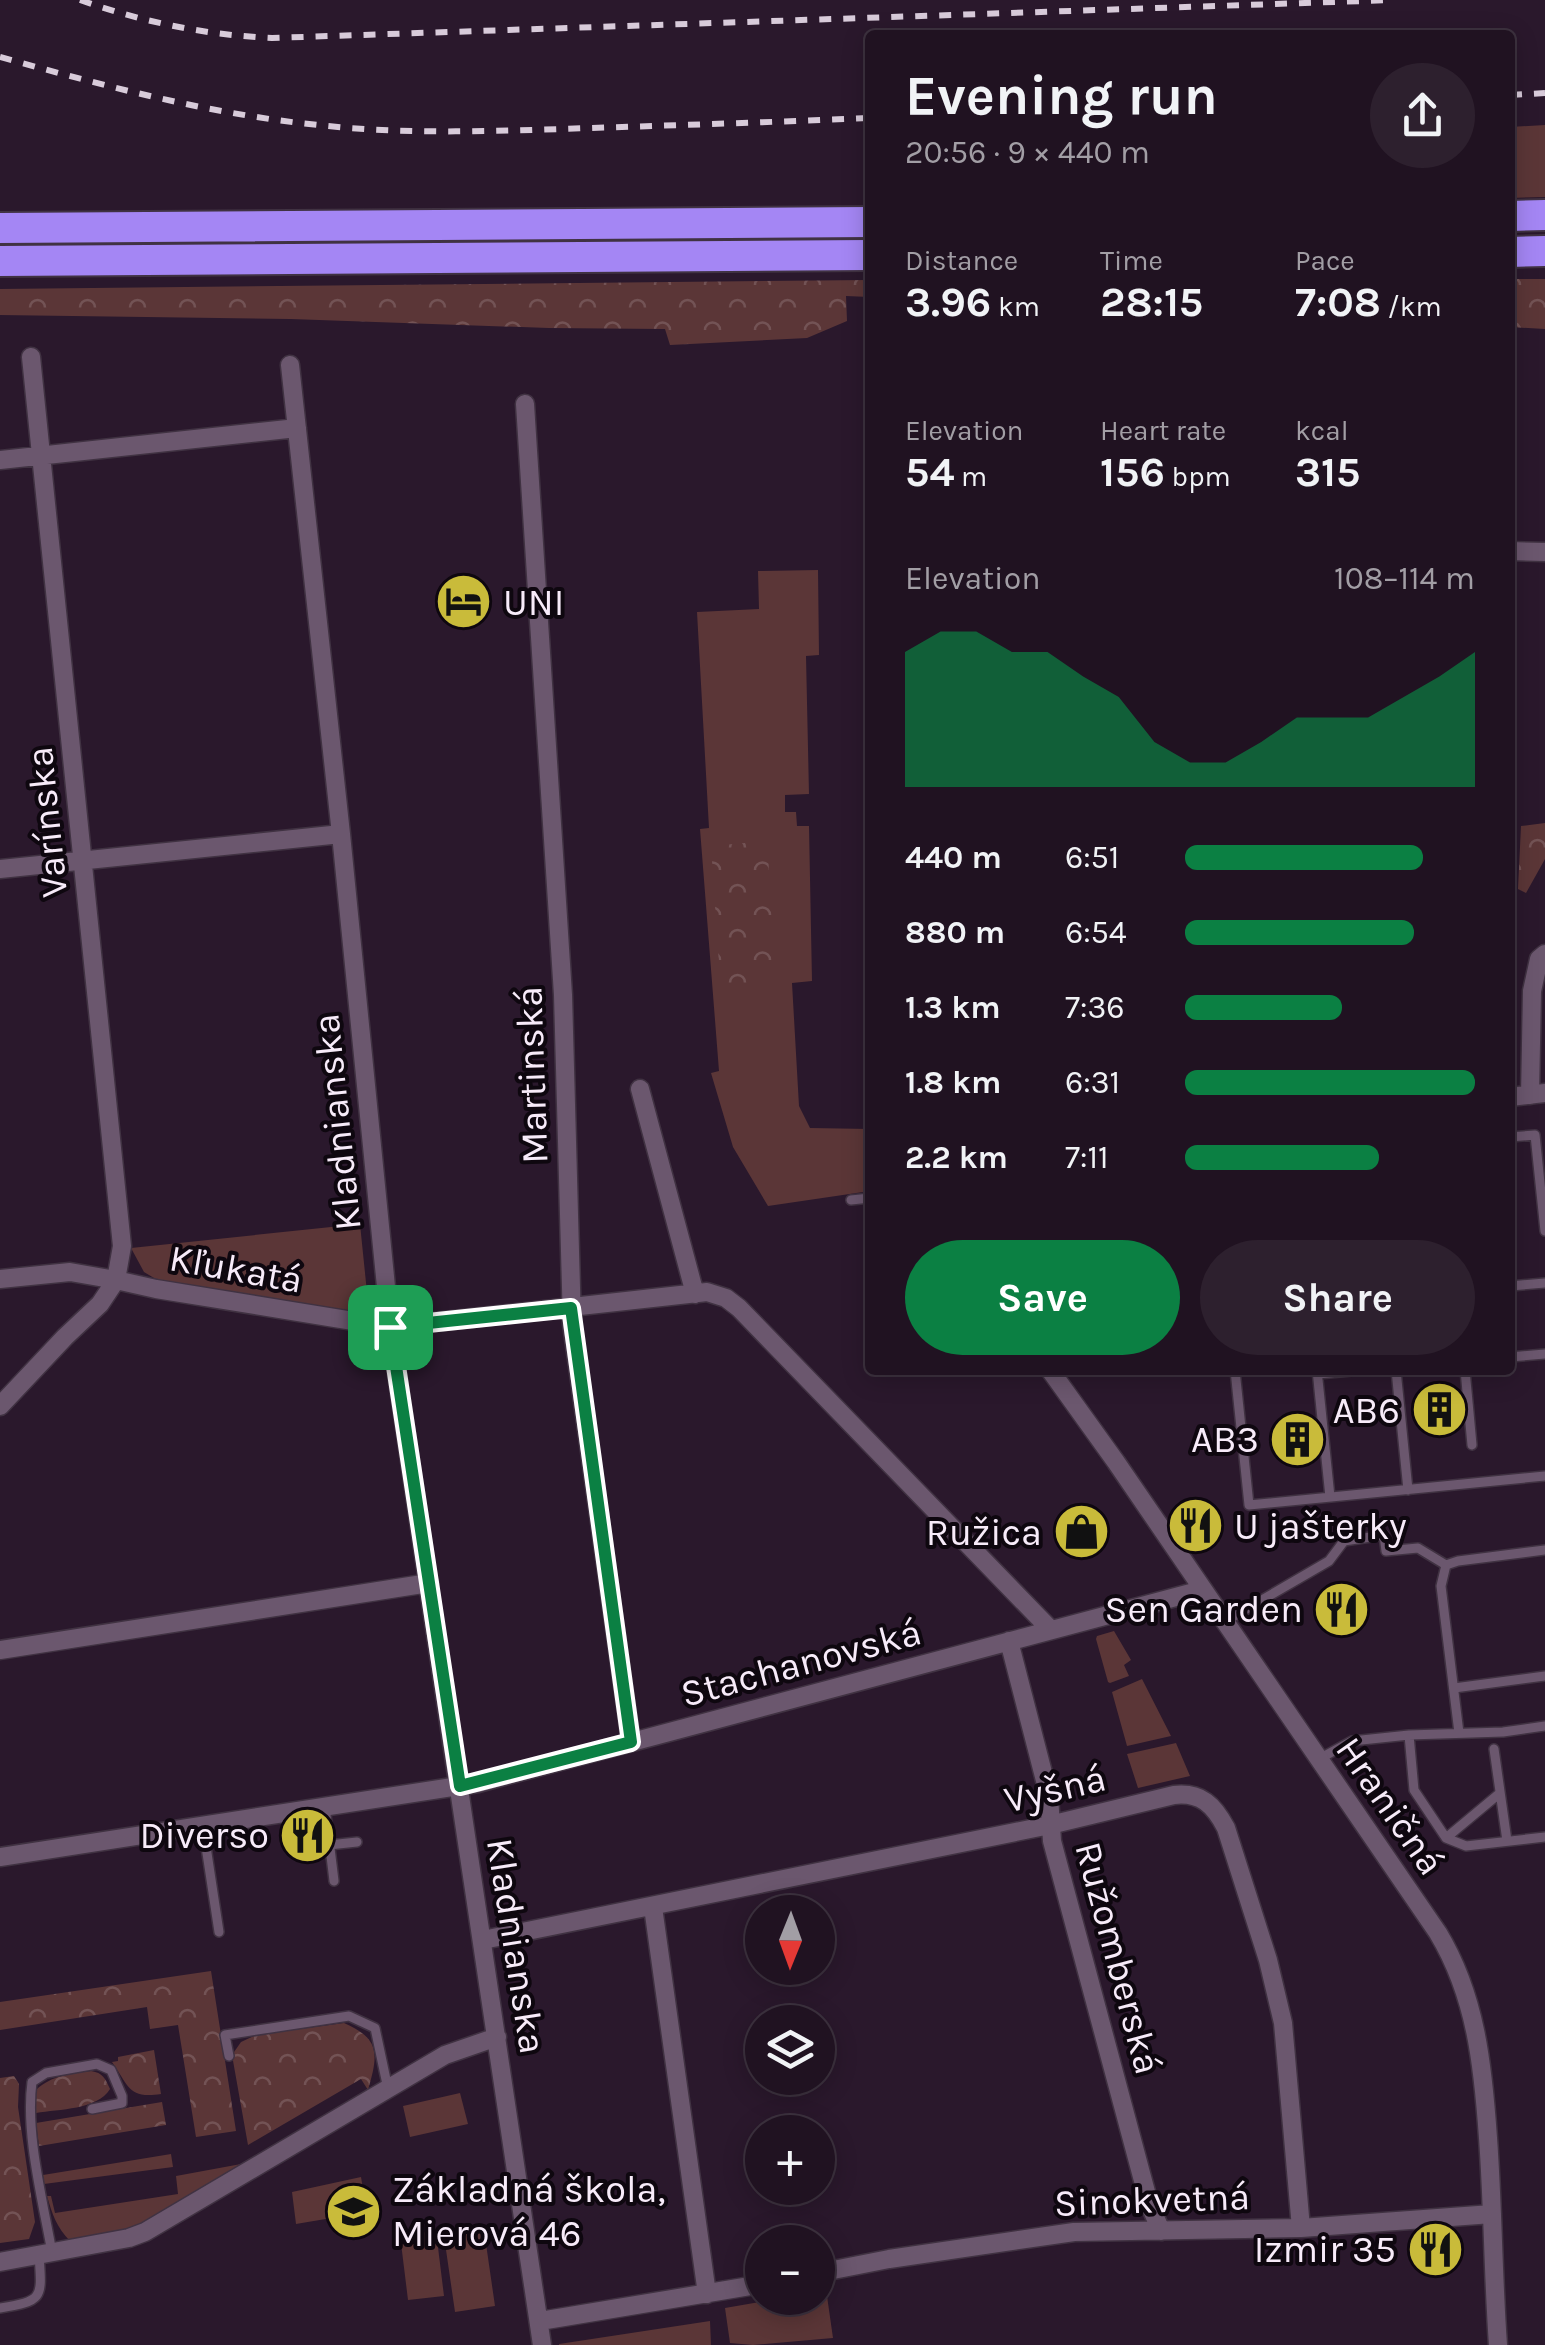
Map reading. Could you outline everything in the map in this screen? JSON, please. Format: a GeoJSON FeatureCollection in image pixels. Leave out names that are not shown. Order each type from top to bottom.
{"type":"FeatureCollection","features":[{"type":"Feature","properties":{"kind":"highway"},"geometry":{"type":"LineString","coordinates":[[1515,216],[1545,216]]}},
{"type":"Feature","properties":{"kind":"highway"},"geometry":{"type":"LineString","coordinates":[[0,228],[865,222]]}},
{"type":"Feature","properties":{"kind":"highway"},"geometry":{"type":"LineString","coordinates":[[1515,252],[1545,252]]}},
{"type":"Feature","properties":{"kind":"highway"},"geometry":{"type":"LineString","coordinates":[[0,261],[865,255]]}},
{"type":"Feature","properties":{"kind":"street","name":"Varínska"},"geometry":{"type":"LineString","coordinates":[[31,357],[122,1240],[116,1280]]}},
{"type":"Feature","properties":{"kind":"street","name":"Kladnianska"},"geometry":{"type":"LineString","coordinates":[[290,365],[390,1327],[542,2345]]}},
{"type":"Feature","properties":{"kind":"street","name":"Martinská"},"geometry":{"type":"LineString","coordinates":[[526,404],[562,995],[571,1308],[631,1742]]}},
{"type":"Feature","properties":{"kind":"street"},"geometry":{"type":"LineString","coordinates":[[0,460],[297,428]]}},
{"type":"Feature","properties":{"kind":"street"},"geometry":{"type":"LineString","coordinates":[[1515,551],[1545,552]]}},
{"type":"Feature","properties":{"kind":"street"},"geometry":{"type":"LineString","coordinates":[[0,869],[341,834]]}},
{"type":"Feature","properties":{"kind":"street"},"geometry":{"type":"LineString","coordinates":[[1537,1094],[1532,991],[1539,959],[1545,954]]}},
{"type":"Feature","properties":{"kind":"street"},"geometry":{"type":"LineString","coordinates":[[640,1089],[695,1294]]}},
{"type":"Feature","properties":{"kind":"street"},"geometry":{"type":"LineString","coordinates":[[0,1279],[70,1272],[116,1280]]}},
{"type":"Feature","properties":{"kind":"street","name":"Kľukatá"},"geometry":{"type":"LineString","coordinates":[[0,1406],[100,1304],[116,1280],[390,1327],[716,1294],[739,1308],[1051,1630]]}},
{"type":"Feature","properties":{"kind":"street","name":"Hraničná"},"geometry":{"type":"LineString","coordinates":[[1054,1375],[1452,1957],[1474,2022],[1482,2068],[1498,2345]]}},
{"type":"Feature","properties":{"kind":"street"},"geometry":{"type":"LineString","coordinates":[[0,1650],[429,1583]]}},
{"type":"Feature","properties":{"kind":"street","name":"Stachanovská"},"geometry":{"type":"LineString","coordinates":[[0,1857],[460,1786],[1202,1590]]}},
{"type":"Feature","properties":{"kind":"street","name":"Ružomberská"},"geometry":{"type":"LineString","coordinates":[[1009,1642],[1047,1789],[1052,1841],[1146,2192],[1161,2231]]}},
{"type":"Feature","properties":{"kind":"street","name":"Vyšná"},"geometry":{"type":"LineString","coordinates":[[482,1940],[1186,1794],[1206,1800],[1220,1816],[1233,1848],[1281,2010],[1300,2228]]}},
{"type":"Feature","properties":{"kind":"street"},"geometry":{"type":"LineString","coordinates":[[653,1906],[707,2294]]}},
{"type":"Feature","properties":{"kind":"street"},"geometry":{"type":"LineString","coordinates":[[0,2262],[145,2232],[445,2055],[497,2037]]}},
{"type":"Feature","properties":{"kind":"street","name":"Sinokvetná"},"geometry":{"type":"LineString","coordinates":[[835,2270],[1056,2234],[1300,2228],[1492,2214]]}},
{"type":"Feature","properties":{"kind":"street"},"geometry":{"type":"LineString","coordinates":[[540,2321],[745,2287]]}},
{"type":"Feature","properties":{"kind":"lane"},"geometry":{"type":"LineString","coordinates":[[1515,1137],[1535,1135],[1545,1231]]}},
{"type":"Feature","properties":{"kind":"lane"},"geometry":{"type":"LineString","coordinates":[[851,1200],[865,1199]]}},
{"type":"Feature","properties":{"kind":"lane"},"geometry":{"type":"LineString","coordinates":[[1515,1285],[1545,1282]]}},
{"type":"Feature","properties":{"kind":"lane"},"geometry":{"type":"LineString","coordinates":[[1515,1357],[1545,1354]]}},
{"type":"Feature","properties":{"kind":"lane"},"geometry":{"type":"LineString","coordinates":[[1236,1375],[1249,1506],[1545,1476]]}},
{"type":"Feature","properties":{"kind":"lane"},"geometry":{"type":"LineString","coordinates":[[1318,1375],[1330,1498]]}},
{"type":"Feature","properties":{"kind":"lane"},"geometry":{"type":"LineString","coordinates":[[1396,1375],[1408,1490]]}},
{"type":"Feature","properties":{"kind":"lane"},"geometry":{"type":"LineString","coordinates":[[1465,1375],[1472,1445]]}},
{"type":"Feature","properties":{"kind":"lane"},"geometry":{"type":"LineString","coordinates":[[1224,1622],[1330,1562],[1344,1540],[1384,1536],[1386,1551],[1418,1548],[1446,1565],[1545,1550]]}},
{"type":"Feature","properties":{"kind":"lane"},"geometry":{"type":"LineString","coordinates":[[1446,1565],[1440,1586],[1460,1733]]}},
{"type":"Feature","properties":{"kind":"lane"},"geometry":{"type":"LineString","coordinates":[[1454,1688],[1545,1676]]}},
{"type":"Feature","properties":{"kind":"lane"},"geometry":{"type":"LineString","coordinates":[[1319,1759],[1352,1741],[1545,1726]]}},
{"type":"Feature","properties":{"kind":"lane"},"geometry":{"type":"LineString","coordinates":[[1409,1734],[1414,1790],[1446,1838],[1466,1846],[1545,1837]]}},
{"type":"Feature","properties":{"kind":"lane"},"geometry":{"type":"LineString","coordinates":[[1494,1749],[1507,1841]]}},
{"type":"Feature","properties":{"kind":"lane"},"geometry":{"type":"LineString","coordinates":[[1446,1838],[1500,1794]]}},
{"type":"Feature","properties":{"kind":"lane"},"geometry":{"type":"LineString","coordinates":[[324,1807],[334,1882]]}},
{"type":"Feature","properties":{"kind":"lane"},"geometry":{"type":"LineString","coordinates":[[202,1826],[220,1932]]}},
{"type":"Feature","properties":{"kind":"lane"},"geometry":{"type":"LineString","coordinates":[[330,1845],[357,1842]]}},
{"type":"Feature","properties":{"kind":"lane"},"geometry":{"type":"LineString","coordinates":[[229,2056],[225,2035],[349,2016],[375,2028],[388,2089]]}},
{"type":"Feature","properties":{"kind":"lane"},"geometry":{"type":"LineString","coordinates":[[0,2308],[27,2304],[38,2295],[46,2254],[29,2106],[32,2082],[46,2072],[97,2064],[111,2070],[122,2104],[92,2109]]}},
{"type":"Feature","properties":{"kind":"green space"},"geometry":{"type":"Polygon","coordinates":[[[1545,125],[1545,197],[1515,198],[1515,127],[1545,125]]]}},
{"type":"Feature","properties":{"kind":"green space"},"geometry":{"type":"Polygon","coordinates":[[[1515,279],[1545,279],[1545,329],[1515,327],[1515,279]]]}},
{"type":"Feature","properties":{"kind":"green space"},"geometry":{"type":"Polygon","coordinates":[[[865,280],[865,297],[846,296],[847,321],[807,338],[670,345],[665,329],[0,315],[0,289],[865,280]]]}},
{"type":"Feature","properties":{"kind":"green space"},"geometry":{"type":"Polygon","coordinates":[[[818,570],[819,655],[806,656],[809,794],[785,795],[785,812],[796,812],[797,826],[809,826],[812,981],[792,983],[799,1106],[810,1128],[865,1129],[865,1192],[768,1206],[733,1147],[711,1073],[719,1071],[700,829],[709,828],[697,612],[759,609],[758,571],[818,570]]]}},
{"type":"Feature","properties":{"kind":"green space"},"geometry":{"type":"Polygon","coordinates":[[[1545,823],[1545,859],[1526,893],[1518,889],[1521,826],[1545,823]]]}},
{"type":"Feature","properties":{"kind":"green space"},"geometry":{"type":"Polygon","coordinates":[[[767,841],[777,989],[721,994],[711,846],[767,841]]]}},
{"type":"Feature","properties":{"kind":"green space"},"geometry":{"type":"Polygon","coordinates":[[[360,1224],[369,1312],[159,1281],[144,1272],[131,1248],[360,1224]]]}},
{"type":"Feature","properties":{"kind":"green space"},"geometry":{"type":"Polygon","coordinates":[[[1114,1631],[1131,1660],[1124,1665],[1129,1676],[1110,1683],[1096,1639],[1114,1631]]]}},
{"type":"Feature","properties":{"kind":"green space"},"geometry":{"type":"Polygon","coordinates":[[[1142,1679],[1171,1736],[1127,1746],[1112,1692],[1142,1679]]]}},
{"type":"Feature","properties":{"kind":"green space"},"geometry":{"type":"Polygon","coordinates":[[[1176,1743],[1190,1776],[1138,1788],[1127,1754],[1176,1743]]]}},
{"type":"Feature","properties":{"kind":"green space"},"geometry":{"type":"Polygon","coordinates":[[[211,1971],[236,2131],[196,2137],[178,2025],[150,2029],[147,2007],[0,2030],[0,2002],[211,1971]]]}},
{"type":"Feature","properties":{"kind":"green space"},"geometry":{"type":"Polygon","coordinates":[[[344,2023],[365,2035],[374,2049],[368,2090],[361,2079],[248,2145],[232,2055],[241,2042],[256,2035],[344,2023]]]}},
{"type":"Feature","properties":{"kind":"green space"},"geometry":{"type":"Polygon","coordinates":[[[154,2050],[161,2094],[135,2092],[112,2062],[118,2061],[118,2057],[154,2050]]]}},
{"type":"Feature","properties":{"kind":"green space"},"geometry":{"type":"Polygon","coordinates":[[[91,2071],[107,2082],[110,2089],[104,2096],[77,2107],[36,2113],[36,2090],[42,2085],[62,2076],[91,2071]]]}},
{"type":"Feature","properties":{"kind":"green space"},"geometry":{"type":"Polygon","coordinates":[[[14,2076],[19,2084],[18,2107],[35,2222],[29,2239],[0,2243],[0,2078],[14,2076]]]}},
{"type":"Feature","properties":{"kind":"green space"},"geometry":{"type":"Polygon","coordinates":[[[460,2093],[468,2124],[410,2137],[403,2106],[460,2093]]]}},
{"type":"Feature","properties":{"kind":"green space"},"geometry":{"type":"Polygon","coordinates":[[[162,2102],[166,2125],[39,2146],[36,2123],[162,2102]]]}},
{"type":"Feature","properties":{"kind":"green space"},"geometry":{"type":"Polygon","coordinates":[[[171,2154],[173,2167],[44,2184],[43,2175],[171,2154]]]}},
{"type":"Feature","properties":{"kind":"green space"},"geometry":{"type":"Polygon","coordinates":[[[241,2164],[140,2224],[111,2235],[70,2241],[56,2220],[47,2196],[51,2196],[55,2213],[178,2194],[176,2176],[241,2164]]]}},
{"type":"Feature","properties":{"kind":"green space"},"geometry":{"type":"Polygon","coordinates":[[[361,2177],[367,2212],[296,2224],[292,2192],[361,2177]]]}},
{"type":"Feature","properties":{"kind":"green space"},"geometry":{"type":"Polygon","coordinates":[[[484,2230],[495,2306],[455,2312],[444,2236],[484,2230]]]}},
{"type":"Feature","properties":{"kind":"green space"},"geometry":{"type":"Polygon","coordinates":[[[436,2231],[444,2296],[408,2300],[400,2235],[436,2231]]]}},
{"type":"Feature","properties":{"kind":"green space"},"geometry":{"type":"Polygon","coordinates":[[[745,2304],[745,2315],[830,2315],[833,2338],[753,2345],[730,2343],[725,2308],[745,2304]]]}},
{"type":"Feature","properties":{"kind":"green space"},"geometry":{"type":"Polygon","coordinates":[[[710,2321],[711,2345],[559,2345],[559,2344],[710,2321]]]}},
{"type":"Feature","properties":{"kind":"railway"},"geometry":{"type":"LineString","coordinates":[[80,0],[174,26],[272,38],[1393,0]]}},
{"type":"Feature","properties":{"kind":"railway"},"geometry":{"type":"LineString","coordinates":[[0,57],[197,106],[352,128],[488,131],[865,118]]}},
{"type":"Feature","properties":{"kind":"railway"},"geometry":{"type":"LineString","coordinates":[[1515,95],[1545,93]]}},
{"type":"Feature","properties":{"kind":"place","name":"UNI"},"geometry":{"type":"Point","coordinates":[464,602]}},
{"type":"Feature","properties":{"kind":"place","name":"AB6"},"geometry":{"type":"Point","coordinates":[1439,1410]}},
{"type":"Feature","properties":{"kind":"place","name":"AB3"},"geometry":{"type":"Point","coordinates":[1298,1439]}},
{"type":"Feature","properties":{"kind":"place","name":"U jašterky"},"geometry":{"type":"Point","coordinates":[1195,1526]}},
{"type":"Feature","properties":{"kind":"place","name":"Ružica"},"geometry":{"type":"Point","coordinates":[1081,1532]}},
{"type":"Feature","properties":{"kind":"place","name":"Sen Garden"},"geometry":{"type":"Point","coordinates":[1342,1609]}},
{"type":"Feature","properties":{"kind":"place","name":"Diverso"},"geometry":{"type":"Point","coordinates":[308,1835]}},
{"type":"Feature","properties":{"kind":"place","name":"Základná škola, Mierová 46"},"geometry":{"type":"Point","coordinates":[353,2211]}},
{"type":"Feature","properties":{"kind":"place","name":"Izmir 35"},"geometry":{"type":"Point","coordinates":[1435,2249]}},
{"type":"Feature","properties":{"kind":"route"},"geometry":{"type":"LineString","coordinates":[[571,1308],[631,1742],[460,1786],[390,1327],[571,1308]]}}]}
